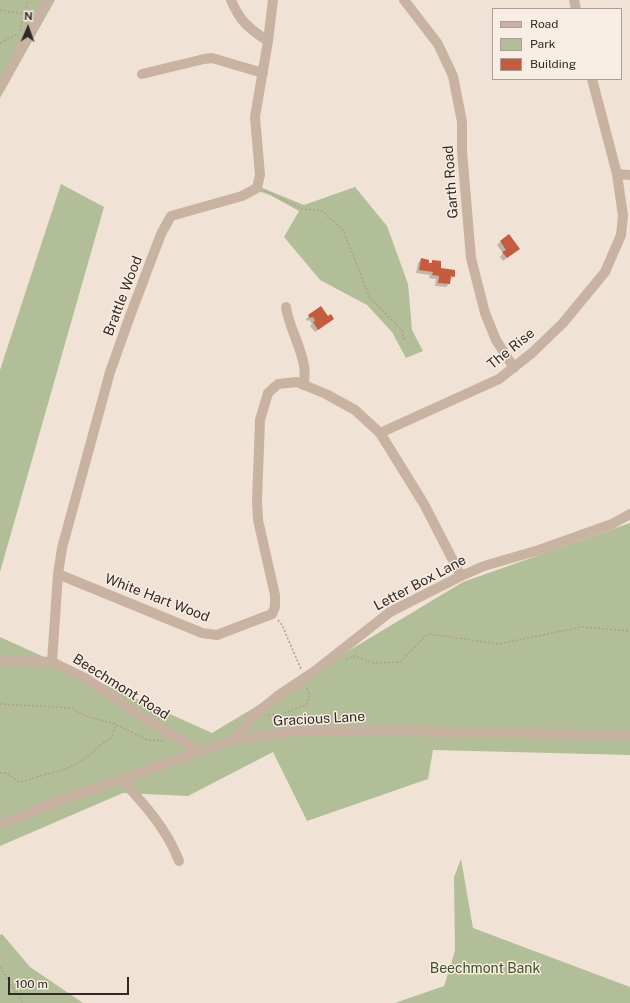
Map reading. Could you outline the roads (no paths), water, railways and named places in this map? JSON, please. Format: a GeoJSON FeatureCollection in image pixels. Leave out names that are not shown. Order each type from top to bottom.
{"type":"FeatureCollection","features":[{"type":"Feature","properties":{"kind":"street"},"geometry":{"type":"LineString","coordinates":[[0,88],[47,0]]}},
{"type":"Feature","properties":{"kind":"street"},"geometry":{"type":"LineString","coordinates":[[231,0],[242,22],[268,40]]}},
{"type":"Feature","properties":{"kind":"street"},"geometry":{"type":"LineString","coordinates":[[142,74],[212,58],[263,73],[273,0]]}},
{"type":"Feature","properties":{"kind":"street","name":"Garth Road"},"geometry":{"type":"LineString","coordinates":[[404,0],[438,44],[452,76],[462,122],[462,151],[471,258],[485,313],[496,340],[514,368]]}},
{"type":"Feature","properties":{"kind":"street","name":"Brattle Wood"},"geometry":{"type":"LineString","coordinates":[[52,662],[58,574],[62,548],[110,372],[161,234],[171,216],[242,196],[257,188],[260,175],[255,117],[263,73]]}},
{"type":"Feature","properties":{"kind":"street","name":"The Rise"},"geometry":{"type":"LineString","coordinates":[[380,433],[499,379],[533,352],[563,323],[605,272],[621,235],[623,216],[617,174],[592,80]]}},
{"type":"Feature","properties":{"kind":"street"},"geometry":{"type":"LineString","coordinates":[[617,174],[630,175]]}},
{"type":"Feature","properties":{"kind":"street"},"geometry":{"type":"LineString","coordinates":[[286,307],[294,337],[302,356],[304,366],[303,385],[326,394],[354,410],[380,433],[424,504],[461,576]]}},
{"type":"Feature","properties":{"kind":"street","name":"White Hart Wood"},"geometry":{"type":"LineString","coordinates":[[58,574],[202,633],[218,635],[272,614],[275,608],[275,595],[258,520],[257,501],[260,420],[268,393],[278,384],[297,382],[303,385]]}},
{"type":"Feature","properties":{"kind":"street","name":"Letter Box Lane"},"geometry":{"type":"LineString","coordinates":[[233,740],[253,716],[390,612],[461,576],[501,560],[539,550],[612,524],[630,514]]}},
{"type":"Feature","properties":{"kind":"street","name":"Beechmont Road"},"geometry":{"type":"LineString","coordinates":[[0,660],[52,662],[87,680],[139,715],[200,751]]}},
{"type":"Feature","properties":{"kind":"street","name":"Gracious Lane"},"geometry":{"type":"LineString","coordinates":[[0,824],[67,798],[233,740],[296,731],[352,730],[630,735]]}},
{"type":"Feature","properties":{"kind":"street"},"geometry":{"type":"LineString","coordinates":[[122,780],[167,835],[175,848],[179,861]]}},
{"type":"Feature","properties":{"kind":"park label","name":"Beechmont Bank"},"geometry":{"type":"Point","coordinates":[485,969]}}]}
